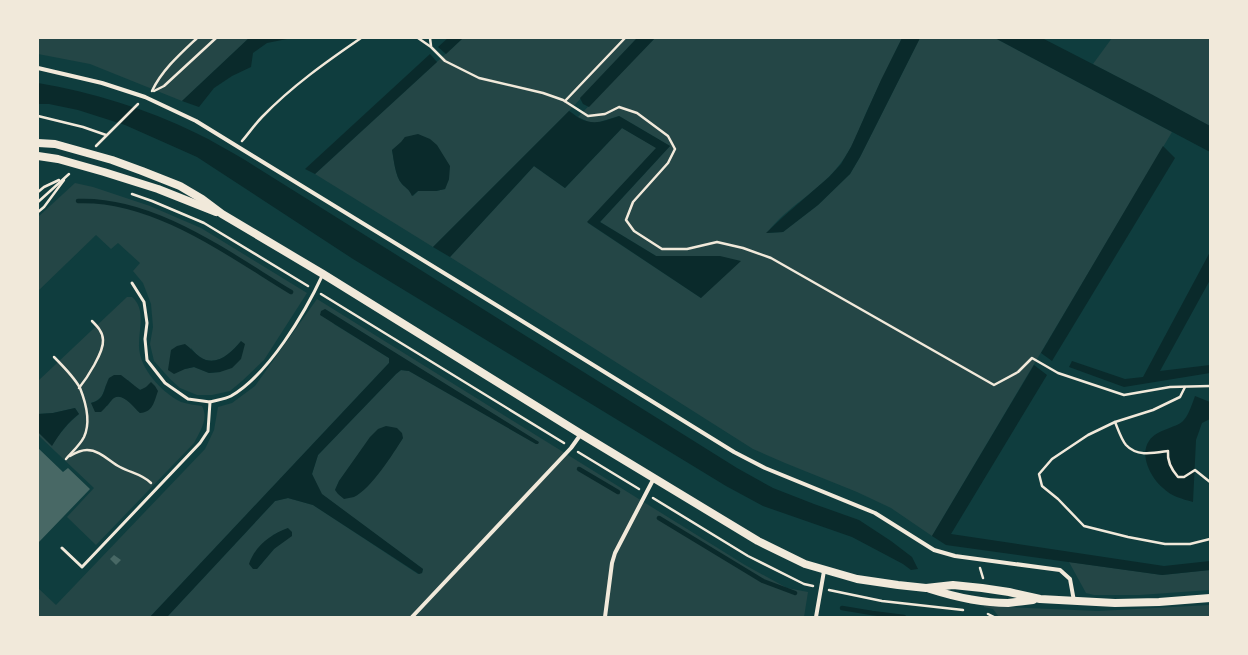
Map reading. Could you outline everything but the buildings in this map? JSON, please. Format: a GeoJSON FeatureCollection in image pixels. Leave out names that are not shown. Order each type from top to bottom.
{"type":"FeatureCollection","features":[{"type":"Feature","properties":{"kind":"main road"},"geometry":{"type":"LineString","coordinates":[[38,143],[43,142],[112,160],[163,178],[180,186],[202,199],[222,214],[323,274],[581,434],[758,541],[786,556],[824,570],[857,579],[898,586],[926,588],[953,585],[1009,592],[1040,599],[1074,602],[1159,602],[1210,598]]}},
{"type":"Feature","properties":{"kind":"main road"},"geometry":{"type":"LineString","coordinates":[[38,156],[52,158],[111,174],[222,214]]}},
{"type":"Feature","properties":{"kind":"main road"},"geometry":{"type":"LineString","coordinates":[[926,588],[953,597],[1007,603],[1040,599]]}},
{"type":"Feature","properties":{"kind":"street"},"geometry":{"type":"LineString","coordinates":[[38,68],[102,83],[145,97],[196,121],[734,452],[765,468],[875,513],[934,550],[955,556],[1060,570],[1070,579],[1074,602]]}},
{"type":"Feature","properties":{"kind":"street"},"geometry":{"type":"LineString","coordinates":[[412,617],[571,448],[581,434]]}},
{"type":"Feature","properties":{"kind":"street"},"geometry":{"type":"LineString","coordinates":[[605,617],[612,563],[615,553],[654,478]]}},
{"type":"Feature","properties":{"kind":"street"},"geometry":{"type":"LineString","coordinates":[[816,617],[824,570]]}},
{"type":"Feature","properties":{"kind":"lane"},"geometry":{"type":"LineString","coordinates":[[132,283],[144,302],[147,323],[145,339],[147,360],[165,383],[188,399],[210,402],[230,397],[253,380],[282,345],[316,291],[323,274]]}},
{"type":"Feature","properties":{"kind":"lane"},"geometry":{"type":"LineString","coordinates":[[62,548],[82,567],[200,443],[208,431],[210,402]]}},
{"type":"Feature","properties":{"kind":"path"},"geometry":{"type":"LineString","coordinates":[[197,38],[174,60],[156,84],[152,92],[164,86],[216,38]]}},
{"type":"Feature","properties":{"kind":"path"},"geometry":{"type":"LineString","coordinates":[[238,146],[261,118],[289,91],[327,61],[361,38]]}},
{"type":"Feature","properties":{"kind":"path"},"geometry":{"type":"LineString","coordinates":[[418,38],[431,47],[445,61],[479,78],[543,92],[565,101],[588,116],[605,114],[620,107],[637,113],[668,136],[675,149],[668,163],[633,202],[626,220],[634,231],[662,249],[687,249],[717,242],[743,248],[771,258],[994,385],[1018,372],[1032,358],[1058,373],[1124,395],[1170,387],[1210,386]]}},
{"type":"Feature","properties":{"kind":"path"},"geometry":{"type":"LineString","coordinates":[[430,38],[431,47]]}},
{"type":"Feature","properties":{"kind":"path"},"geometry":{"type":"LineString","coordinates":[[565,101],[625,38]]}},
{"type":"Feature","properties":{"kind":"path"},"geometry":{"type":"LineString","coordinates":[[38,116],[83,127],[106,135],[137,104]]}},
{"type":"Feature","properties":{"kind":"path"},"geometry":{"type":"LineString","coordinates":[[38,192],[69,173]]}},
{"type":"Feature","properties":{"kind":"path"},"geometry":{"type":"LineString","coordinates":[[38,202],[69,173]]}},
{"type":"Feature","properties":{"kind":"path"},"geometry":{"type":"LineString","coordinates":[[38,212],[44,207],[69,173]]}},
{"type":"Feature","properties":{"kind":"path"},"geometry":{"type":"LineString","coordinates":[[79,388],[92,368],[104,340],[100,330],[92,321]]}},
{"type":"Feature","properties":{"kind":"path"},"geometry":{"type":"LineString","coordinates":[[54,357],[79,388],[88,419],[87,428],[80,443],[66,459],[77,452],[89,450],[101,455],[123,469],[146,478],[156,489]]}},
{"type":"Feature","properties":{"kind":"path"},"geometry":{"type":"LineString","coordinates":[[1185,387],[1180,396],[1153,410],[1115,422],[1088,435],[1052,459],[1039,474],[1042,486],[1058,499],[1084,526],[1128,538],[1165,544],[1190,544],[1210,539]]}},
{"type":"Feature","properties":{"kind":"path"},"geometry":{"type":"LineString","coordinates":[[1115,422],[1125,444],[1131,450],[1145,454],[1168,451],[1167,456],[1169,465],[1178,476],[1184,477],[1195,470],[1210,482]]}},
{"type":"Feature","properties":{"kind":"shaded area"},"geometry":{"type":"Polygon","coordinates":[[[38,38],[249,38],[182,101],[90,64],[38,54],[38,38]]]}},
{"type":"Feature","properties":{"kind":"shaded area"},"geometry":{"type":"Polygon","coordinates":[[[249,38],[292,38],[267,43],[253,53],[251,67],[232,76],[214,88],[199,107],[182,101],[249,38]]]}},
{"type":"Feature","properties":{"kind":"shaded area"},"geometry":{"type":"Polygon","coordinates":[[[448,38],[463,38],[446,54],[438,47],[448,38]]]}},
{"type":"Feature","properties":{"kind":"shaded area"},"geometry":{"type":"Polygon","coordinates":[[[463,38],[637,38],[569,111],[433,247],[315,174],[463,38]],[[405,137],[402,142],[392,150],[398,177],[413,196],[418,191],[436,191],[445,189],[449,179],[405,137]]]}},
{"type":"Feature","properties":{"kind":"shaded area"},"geometry":{"type":"Polygon","coordinates":[[[637,38],[655,38],[589,107],[583,104],[580,98],[637,38]]]}},
{"type":"Feature","properties":{"kind":"shaded area"},"geometry":{"type":"Polygon","coordinates":[[[655,38],[902,38],[855,139],[844,158],[823,183],[784,215],[767,233],[783,232],[818,205],[850,174],[920,38],[995,38],[1172,132],[932,536],[891,508],[857,492],[753,449],[450,257],[534,166],[565,188],[622,128],[657,148],[588,223],[701,298],[699,257],[656,256],[600,222],[670,146],[619,116],[593,124],[578,117],[655,38]]]}},
{"type":"Feature","properties":{"kind":"shaded area"},"geometry":{"type":"Polygon","coordinates":[[[902,38],[920,38],[850,174],[818,205],[783,232],[766,233],[829,177],[841,164],[851,147],[881,80],[902,38]]]}},
{"type":"Feature","properties":{"kind":"shaded area"},"geometry":{"type":"Polygon","coordinates":[[[995,38],[1042,38],[1151,94],[1210,126],[1210,152],[995,38]]]}},
{"type":"Feature","properties":{"kind":"shaded area"},"geometry":{"type":"Polygon","coordinates":[[[1112,38],[1210,38],[1210,126],[1093,64],[1112,38]]]}},
{"type":"Feature","properties":{"kind":"shaded area"},"geometry":{"type":"Polygon","coordinates":[[[430,54],[437,62],[315,174],[305,169],[430,54]]]}},
{"type":"Feature","properties":{"kind":"shaded area"},"geometry":{"type":"Polygon","coordinates":[[[38,83],[79,91],[119,102],[177,124],[215,143],[245,160],[737,468],[773,488],[859,520],[912,557],[918,569],[911,570],[903,564],[852,537],[763,506],[726,486],[353,259],[197,157],[125,125],[78,110],[49,104],[38,104],[38,83]]]}},
{"type":"Feature","properties":{"kind":"shaded area"},"geometry":{"type":"Polygon","coordinates":[[[569,111],[579,118],[589,122],[609,120],[619,116],[670,146],[600,222],[656,256],[720,256],[741,261],[701,298],[587,222],[656,148],[622,128],[565,188],[534,166],[450,257],[433,247],[569,111]]]}},
{"type":"Feature","properties":{"kind":"shaded area"},"geometry":{"type":"Polygon","coordinates":[[[418,134],[430,139],[437,145],[450,166],[449,179],[445,189],[436,191],[418,191],[412,196],[398,177],[392,150],[405,137],[418,134]]]}},
{"type":"Feature","properties":{"kind":"shaded area"},"geometry":{"type":"Polygon","coordinates":[[[1163,146],[1175,158],[1052,361],[1041,353],[1163,146]]]}},
{"type":"Feature","properties":{"kind":"shaded area"},"geometry":{"type":"Polygon","coordinates":[[[75,183],[93,187],[150,206],[201,228],[307,293],[264,360],[242,381],[230,391],[212,395],[197,395],[180,388],[154,361],[150,344],[153,327],[151,304],[143,283],[133,271],[140,263],[118,243],[111,249],[96,235],[38,291],[38,217],[75,183]],[[241,341],[223,358],[212,361],[206,360],[199,356],[191,348],[185,369],[194,367],[209,373],[220,372],[241,341]]]}},
{"type":"Feature","properties":{"kind":"shaded area"},"geometry":{"type":"Polygon","coordinates":[[[1210,252],[1210,280],[1160,371],[1210,365],[1210,373],[1124,387],[1069,367],[1072,361],[1125,379],[1143,377],[1210,252]]]}},
{"type":"Feature","properties":{"kind":"shaded area"},"geometry":{"type":"Polygon","coordinates":[[[127,297],[132,297],[139,307],[141,319],[139,344],[140,353],[142,361],[152,378],[173,398],[183,403],[202,406],[204,411],[205,416],[203,425],[194,443],[96,545],[67,517],[94,488],[38,435],[38,432],[52,445],[64,428],[79,414],[75,408],[53,413],[38,414],[38,381],[127,297]],[[128,380],[106,385],[101,397],[91,403],[107,406],[116,396],[124,398],[140,413],[146,388],[141,390],[135,387],[128,380]]]}},
{"type":"Feature","properties":{"kind":"shaded area"},"geometry":{"type":"Polygon","coordinates":[[[317,299],[745,565],[787,588],[808,592],[804,617],[167,617],[275,501],[288,498],[313,505],[418,574],[422,573],[423,569],[321,494],[312,474],[318,455],[401,370],[409,371],[536,444],[538,443],[325,309],[334,324],[389,358],[389,363],[150,617],[38,617],[38,588],[56,605],[205,449],[214,430],[218,407],[232,403],[255,386],[317,299]],[[403,438],[363,448],[339,481],[335,490],[383,467],[403,438]],[[288,528],[273,535],[257,569],[274,549],[288,528]]]}},
{"type":"Feature","properties":{"kind":"shaded area"},"geometry":{"type":"Polygon","coordinates":[[[325,309],[539,442],[538,444],[409,371],[401,370],[318,455],[312,474],[322,494],[423,569],[422,573],[419,574],[313,505],[288,498],[275,501],[167,617],[150,617],[389,363],[389,358],[320,315],[321,311],[325,309]]]}},
{"type":"Feature","properties":{"kind":"shaded area"},"geometry":{"type":"Polygon","coordinates":[[[241,341],[245,344],[241,359],[232,368],[220,372],[209,373],[194,367],[174,374],[168,370],[171,350],[177,346],[185,344],[200,357],[212,361],[223,358],[241,341]]]}},
{"type":"Feature","properties":{"kind":"shaded area"},"geometry":{"type":"Polygon","coordinates":[[[1034,365],[1047,375],[951,534],[1164,566],[1210,561],[1210,570],[1162,575],[946,545],[932,536],[1034,365]]]}},
{"type":"Feature","properties":{"kind":"shaded area"},"geometry":{"type":"Polygon","coordinates":[[[114,375],[121,375],[140,390],[151,382],[155,386],[158,391],[154,403],[148,411],[140,413],[125,399],[117,397],[112,399],[101,412],[95,412],[91,403],[99,400],[109,378],[114,375]]]}},
{"type":"Feature","properties":{"kind":"shaded area"},"geometry":{"type":"Polygon","coordinates":[[[1195,396],[1210,402],[1210,419],[1202,423],[1196,440],[1193,502],[1173,495],[1159,484],[1148,466],[1145,453],[1146,447],[1152,437],[1185,419],[1189,413],[1195,396]]]}},
{"type":"Feature","properties":{"kind":"shaded area"},"geometry":{"type":"Polygon","coordinates":[[[75,408],[79,414],[64,428],[52,446],[38,432],[38,414],[53,413],[75,408]]]}},
{"type":"Feature","properties":{"kind":"shaded area"},"geometry":{"type":"Polygon","coordinates":[[[386,426],[397,428],[402,433],[403,438],[394,453],[367,487],[354,497],[344,499],[335,490],[339,481],[370,437],[378,429],[386,426]]]}},
{"type":"Feature","properties":{"kind":"shaded area"},"geometry":{"type":"Polygon","coordinates":[[[288,528],[292,532],[292,536],[274,549],[257,569],[253,569],[249,564],[259,546],[270,537],[288,528]]]}},
{"type":"Feature","properties":{"kind":"shaded area"},"geometry":{"type":"Polygon","coordinates":[[[1069,562],[1162,575],[1210,570],[1210,590],[1140,595],[1094,595],[1086,593],[1069,562]]]}},
{"type":"Feature","properties":{"kind":"shaded area"},"geometry":{"type":"Polygon","coordinates":[[[1210,605],[1210,617],[999,617],[993,609],[984,607],[1098,611],[1210,605]]]}},
{"type":"Feature","properties":{"kind":"waterway"},"geometry":{"type":"LineString","coordinates":[[78,201],[106,202],[162,218],[216,246],[291,292]]}},
{"type":"Feature","properties":{"kind":"waterway"},"geometry":{"type":"LineString","coordinates":[[579,469],[618,492]]}},
{"type":"Feature","properties":{"kind":"waterway"},"geometry":{"type":"LineString","coordinates":[[659,518],[763,581],[795,593]]}},
{"type":"Feature","properties":{"kind":"waterway"},"geometry":{"type":"LineString","coordinates":[[842,608],[904,617]]}}]}
